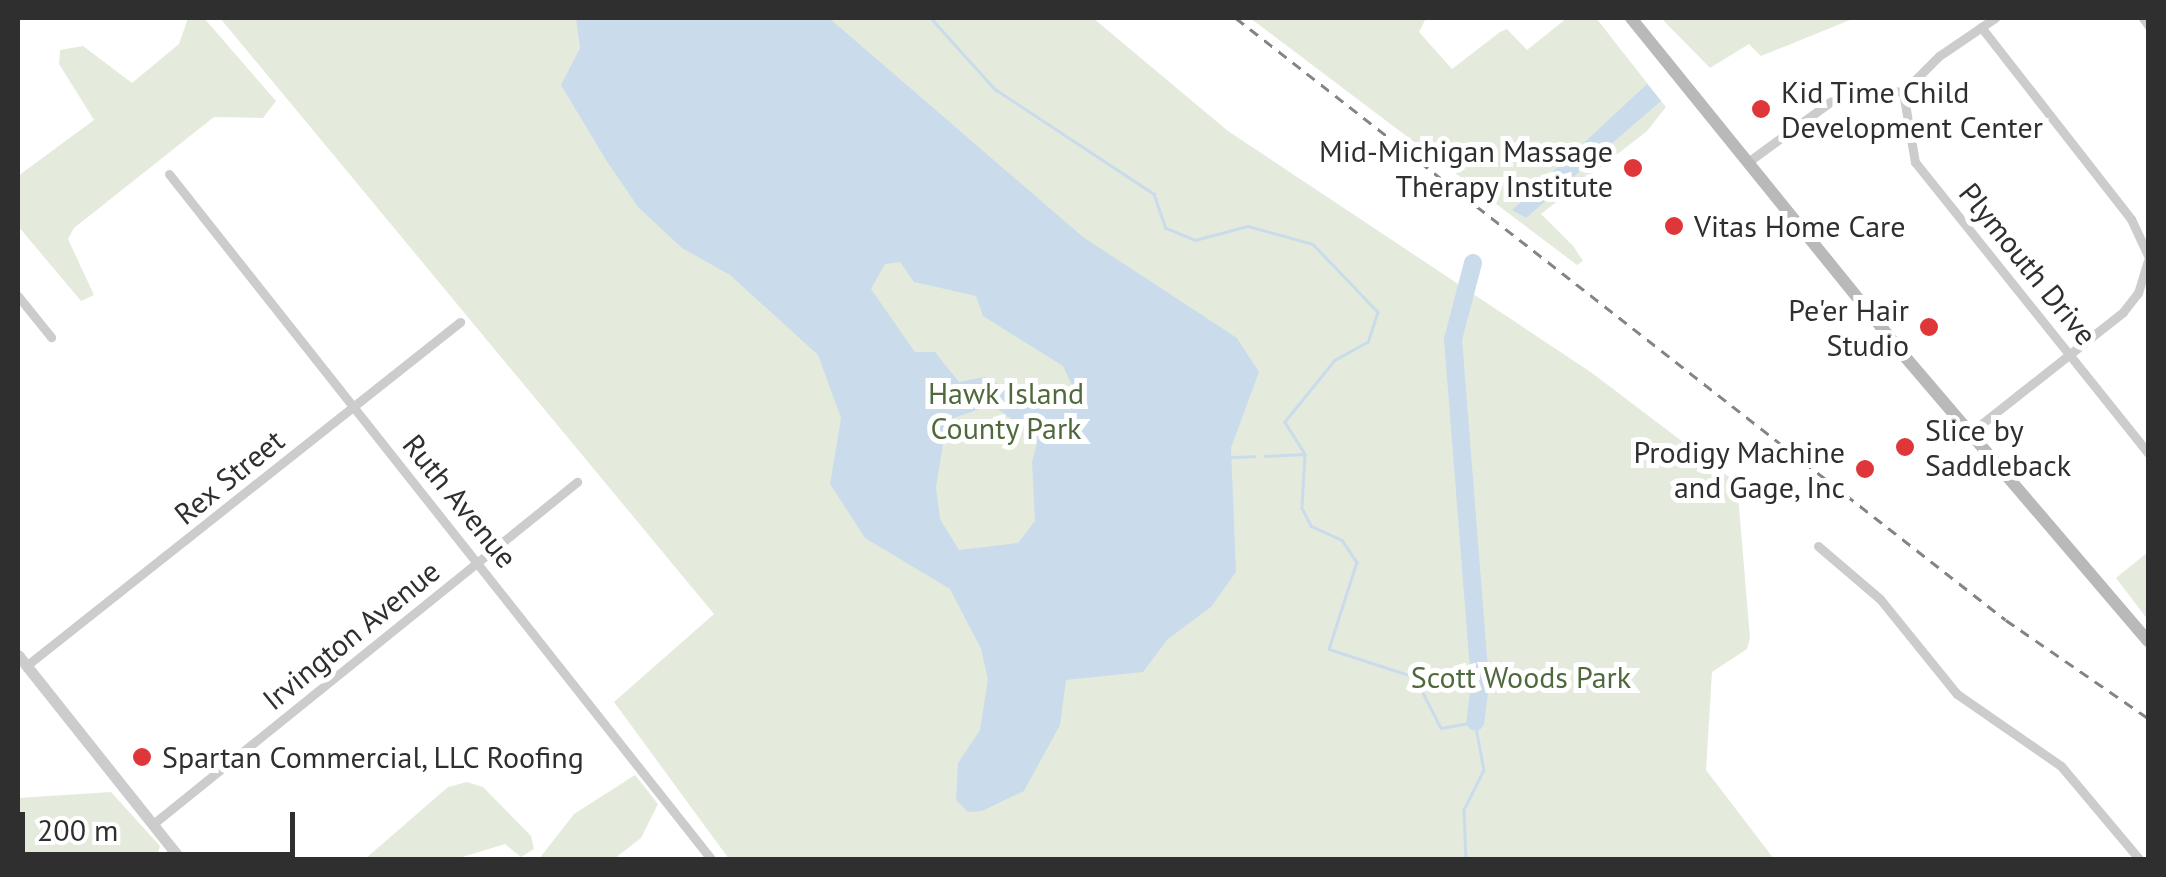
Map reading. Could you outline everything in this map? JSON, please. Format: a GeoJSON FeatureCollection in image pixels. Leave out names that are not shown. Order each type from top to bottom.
{"type":"FeatureCollection","features":[{"type":"Feature","properties":{"kind":"main road"},"geometry":{"type":"LineString","coordinates":[[1631,18],[1970,434],[2148,641]]}},
{"type":"Feature","properties":{"kind":"street"},"geometry":{"type":"LineString","coordinates":[[1748,162],[1830,102],[1870,90],[1903,92],[1996,18]]}},
{"type":"Feature","properties":{"kind":"street"},"geometry":{"type":"LineString","coordinates":[[2142,18],[2148,25]]}},
{"type":"Feature","properties":{"kind":"street"},"geometry":{"type":"LineString","coordinates":[[1970,434],[2131,304],[2148,270],[2148,258],[2132,220],[1981,27]]}},
{"type":"Feature","properties":{"kind":"street","name":"Plymouth Drive"},"geometry":{"type":"LineString","coordinates":[[1903,92],[1914,162],[2148,453]]}},
{"type":"Feature","properties":{"kind":"street","name":"Ruth Avenue"},"geometry":{"type":"LineString","coordinates":[[168,174],[712,860]]}},
{"type":"Feature","properties":{"kind":"street"},"geometry":{"type":"LineString","coordinates":[[18,296],[51,337]]}},
{"type":"Feature","properties":{"kind":"street","name":"Rex Street"},"geometry":{"type":"LineString","coordinates":[[26,666],[460,322]]}},
{"type":"Feature","properties":{"kind":"street","name":"Irvington Avenue"},"geometry":{"type":"LineString","coordinates":[[153,824],[578,482]]}},
{"type":"Feature","properties":{"kind":"street"},"geometry":{"type":"LineString","coordinates":[[1818,546],[1880,599],[1957,694],[2061,766],[2140,860]]}},
{"type":"Feature","properties":{"kind":"street"},"geometry":{"type":"LineString","coordinates":[[18,655],[181,860]]}},
{"type":"Feature","properties":{"kind":"green space"},"geometry":{"type":"Polygon","coordinates":[[[188,18],[204,18],[276,101],[263,118],[214,117],[74,228],[68,239],[94,295],[81,301],[18,226],[18,176],[94,120],[59,64],[60,50],[83,46],[132,83],[179,44],[188,18]]]}},
{"type":"Feature","properties":{"kind":"green space","name":"Hawk Island County Park"},"geometry":{"type":"Polygon","coordinates":[[[220,18],[1093,18],[1228,131],[1592,373],[1737,483],[1750,638],[1747,649],[1712,672],[1706,770],[1774,859],[729,859],[614,702],[714,614],[220,18]]]}},
{"type":"Feature","properties":{"kind":"green space"},"geometry":{"type":"Polygon","coordinates":[[[1250,18],[1426,18],[1419,32],[1452,69],[1507,29],[1527,50],[1567,18],[1596,18],[1666,107],[1647,131],[1541,214],[1574,247],[1583,261],[1577,265],[1250,18]]]}},
{"type":"Feature","properties":{"kind":"green space"},"geometry":{"type":"Polygon","coordinates":[[[1661,18],[1855,18],[1761,56],[1749,44],[1710,68],[1661,18]]]}},
{"type":"Feature","properties":{"kind":"green space"},"geometry":{"type":"Polygon","coordinates":[[[2148,552],[2148,620],[2116,578],[2148,552]]]}},
{"type":"Feature","properties":{"kind":"green space"},"geometry":{"type":"Polygon","coordinates":[[[635,775],[658,804],[641,838],[614,859],[539,859],[574,814],[635,775]]]}},
{"type":"Feature","properties":{"kind":"green space"},"geometry":{"type":"Polygon","coordinates":[[[467,782],[483,787],[531,836],[534,849],[521,857],[505,844],[456,859],[365,859],[448,787],[467,782]]]}},
{"type":"Feature","properties":{"kind":"green space"},"geometry":{"type":"Polygon","coordinates":[[[111,792],[160,846],[156,859],[18,859],[18,798],[111,792]]]}},
{"type":"Feature","properties":{"kind":"water"},"geometry":{"type":"Polygon","coordinates":[[[576,18],[829,18],[1083,237],[1237,338],[1259,372],[1231,448],[1236,572],[1211,607],[1168,639],[1143,672],[1066,680],[1060,725],[1024,791],[982,811],[968,812],[956,800],[958,763],[980,730],[988,679],[981,649],[950,589],[865,538],[830,484],[841,418],[818,355],[730,275],[682,248],[638,207],[606,160],[561,85],[580,48],[576,18]],[[900,262],[885,264],[871,289],[915,352],[935,352],[959,382],[984,377],[1050,409],[1078,398],[1063,366],[983,316],[976,296],[914,282],[900,262]],[[992,405],[947,420],[936,487],[940,519],[959,550],[1018,543],[1035,521],[1032,462],[1038,438],[992,405]]]}},
{"type":"Feature","properties":{"kind":"water"},"geometry":{"type":"Polygon","coordinates":[[[1647,84],[1661,101],[1526,218],[1512,210],[1647,84]]]}},
{"type":"Feature","properties":{"kind":"waterway"},"geometry":{"type":"LineString","coordinates":[[931,18],[995,89],[1154,194],[1166,228],[1195,240],[1248,226],[1313,244],[1378,312],[1368,342],[1335,360],[1285,422],[1305,454],[1302,508],[1311,526],[1342,540],[1357,562],[1329,649],[1415,677],[1441,728],[1475,722],[1484,770],[1464,810],[1466,860]]}},
{"type":"Feature","properties":{"kind":"waterway"},"geometry":{"type":"LineString","coordinates":[[1473,263],[1453,339],[1480,684],[1475,722]]}},
{"type":"Feature","properties":{"kind":"waterway"},"geometry":{"type":"LineString","coordinates":[[1265,456],[1304,454]]}},
{"type":"Feature","properties":{"kind":"waterway"},"geometry":{"type":"LineString","coordinates":[[1231,457],[1254,456]]}},
{"type":"Feature","properties":{"kind":"railway"},"geometry":{"type":"LineString","coordinates":[[1236,18],[2006,620],[2148,718]]}},
{"type":"Feature","properties":{"kind":"place","name":"Kid Time Child Development Center"},"geometry":{"type":"Point","coordinates":[1761,109]}},
{"type":"Feature","properties":{"kind":"place","name":"Mid-Michigan Massage Therapy Institute"},"geometry":{"type":"Point","coordinates":[1633,168]}},
{"type":"Feature","properties":{"kind":"place","name":"Vitas Home Care"},"geometry":{"type":"Point","coordinates":[1674,226]}},
{"type":"Feature","properties":{"kind":"place","name":"Pe'er Hair Studio"},"geometry":{"type":"Point","coordinates":[1929,327]}},
{"type":"Feature","properties":{"kind":"place","name":"Slice by Saddleback"},"geometry":{"type":"Point","coordinates":[1905,447]}},
{"type":"Feature","properties":{"kind":"place","name":"Prodigy Machine and Gage, Inc"},"geometry":{"type":"Point","coordinates":[1865,469]}},
{"type":"Feature","properties":{"kind":"place","name":"Spartan Commercial, LLC Roofing"},"geometry":{"type":"Point","coordinates":[142,757]}},
{"type":"Feature","properties":{"kind":"park label","name":"Scott Woods Park"},"geometry":{"type":"Point","coordinates":[1521,677]}}]}
